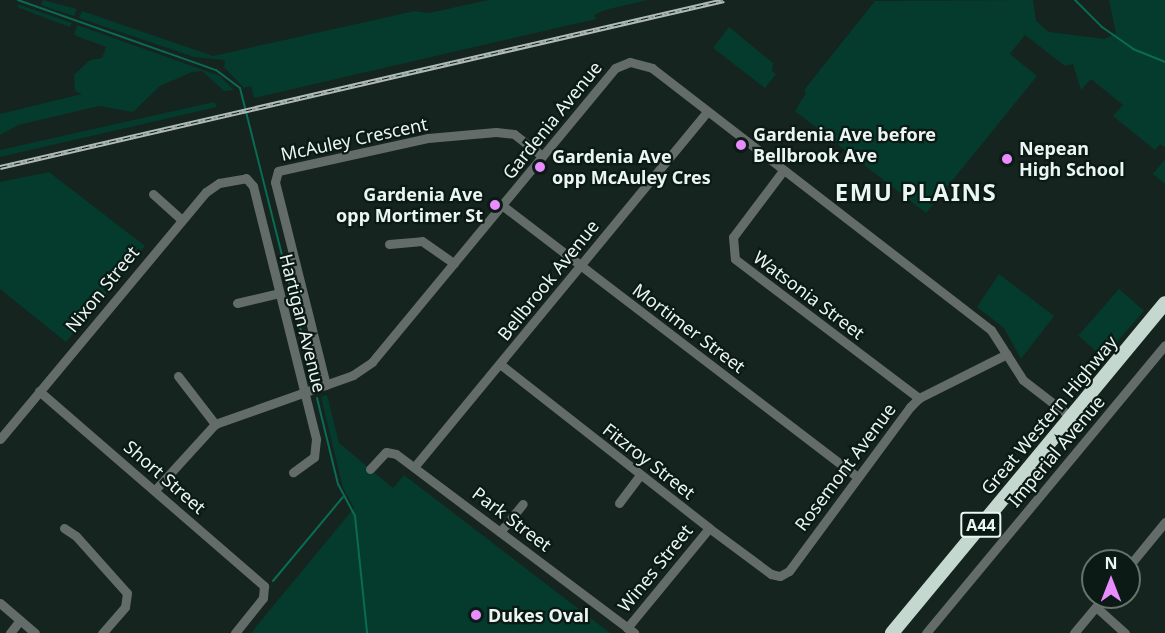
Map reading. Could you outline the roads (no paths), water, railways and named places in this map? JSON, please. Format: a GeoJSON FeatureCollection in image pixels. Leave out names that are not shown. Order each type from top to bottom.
{"type":"FeatureCollection","features":[{"type":"Feature","properties":{"kind":"highway","name":"Great Western Highway"},"geometry":{"type":"LineString","coordinates":[[892,633],[1165,303]]}},
{"type":"Feature","properties":{"kind":"street","name":"Gardenia Avenue"},"geometry":{"type":"LineString","coordinates":[[155,490],[214,424],[353,375],[372,362],[615,68],[626,62],[639,62],[652,68],[706,113],[991,330],[1028,384],[1071,417]]}},
{"type":"Feature","properties":{"kind":"street","name":"Bellbrook Avenue"},"geometry":{"type":"LineString","coordinates":[[414,466],[706,113]]}},
{"type":"Feature","properties":{"kind":"street","name":"McAuley Crescent"},"geometry":{"type":"LineString","coordinates":[[326,385],[275,182],[278,171],[428,138],[495,132],[517,136],[542,156]]}},
{"type":"Feature","properties":{"kind":"street","name":"Watsonia Street"},"geometry":{"type":"LineString","coordinates":[[782,171],[733,237],[735,259],[919,399]]}},
{"type":"Feature","properties":{"kind":"street","name":"Nixon Street"},"geometry":{"type":"LineString","coordinates":[[0,439],[181,219],[214,186],[242,178]]}},
{"type":"Feature","properties":{"kind":"street","name":"Hartigan Avenue"},"geometry":{"type":"LineString","coordinates":[[242,178],[253,186],[317,448],[309,462],[293,472]]}},
{"type":"Feature","properties":{"kind":"street"},"geometry":{"type":"LineString","coordinates":[[153,194],[181,219]]}},
{"type":"Feature","properties":{"kind":"street","name":"Mortimer Street"},"geometry":{"type":"LineString","coordinates":[[503,206],[856,476]]}},
{"type":"Feature","properties":{"kind":"street"},"geometry":{"type":"LineString","coordinates":[[389,244],[422,241],[454,263]]}},
{"type":"Feature","properties":{"kind":"street"},"geometry":{"type":"LineString","coordinates":[[237,303],[279,293]]}},
{"type":"Feature","properties":{"kind":"street","name":"Imperial Avenue"},"geometry":{"type":"LineString","coordinates":[[926,633],[1165,345]]}},
{"type":"Feature","properties":{"kind":"street","name":"Rosemont Avenue"},"geometry":{"type":"LineString","coordinates":[[782,576],[856,476],[919,399],[1008,354]]}},
{"type":"Feature","properties":{"kind":"street","name":"Fitzroy Street"},"geometry":{"type":"LineString","coordinates":[[500,364],[709,528],[771,574],[782,576]]}},
{"type":"Feature","properties":{"kind":"street"},"geometry":{"type":"LineString","coordinates":[[178,376],[214,424]]}},
{"type":"Feature","properties":{"kind":"street","name":"Short Street"},"geometry":{"type":"LineString","coordinates":[[39,392],[155,490],[266,590],[263,598],[235,633]]}},
{"type":"Feature","properties":{"kind":"street","name":"Park Street"},"geometry":{"type":"LineString","coordinates":[[370,469],[388,452],[414,466],[630,631]]}},
{"type":"Feature","properties":{"kind":"street"},"geometry":{"type":"LineString","coordinates":[[619,503],[640,476]]}},
{"type":"Feature","properties":{"kind":"street"},"geometry":{"type":"LineString","coordinates":[[500,531],[523,504]]}},
{"type":"Feature","properties":{"kind":"street"},"geometry":{"type":"LineString","coordinates":[[1141,551],[1165,522]]}},
{"type":"Feature","properties":{"kind":"street"},"geometry":{"type":"LineString","coordinates":[[64,528],[76,536],[127,593],[125,607],[102,633]]}},
{"type":"Feature","properties":{"kind":"street","name":"Wines Street"},"geometry":{"type":"LineString","coordinates":[[630,631],[709,528]]}},
{"type":"Feature","properties":{"kind":"street"},"geometry":{"type":"LineString","coordinates":[[0,603],[35,633]]}},
{"type":"Feature","properties":{"kind":"street"},"geometry":{"type":"LineString","coordinates":[[1074,633],[1095,609]]}},
{"type":"Feature","properties":{"kind":"street"},"geometry":{"type":"LineString","coordinates":[[1097,609],[1125,633]]}},
{"type":"Feature","properties":{"kind":"street"},"geometry":{"type":"LineString","coordinates":[[10,633],[20,621]]}},
{"type":"Feature","properties":{"kind":"waterway"},"geometry":{"type":"LineString","coordinates":[[18,0],[216,70],[240,88],[313,379]]}},
{"type":"Feature","properties":{"kind":"waterway"},"geometry":{"type":"LineString","coordinates":[[1075,0],[1102,27],[1133,49],[1165,62]]}},
{"type":"Feature","properties":{"kind":"waterway"},"geometry":{"type":"LineString","coordinates":[[317,398],[338,484],[355,516],[367,633]]}},
{"type":"Feature","properties":{"kind":"waterway"},"geometry":{"type":"LineString","coordinates":[[273,581],[343,497]]}},
{"type":"Feature","properties":{"kind":"railway"},"geometry":{"type":"LineString","coordinates":[[0,167],[724,0]]}},
{"type":"Feature","properties":{"kind":"place","name":"Gardenia Ave before Bellbrook Ave"},"geometry":{"type":"Point","coordinates":[741,145]}},
{"type":"Feature","properties":{"kind":"place","name":"Nepean High School"},"geometry":{"type":"Point","coordinates":[1007,159]}},
{"type":"Feature","properties":{"kind":"place","name":"Gardenia Ave opp McAuley Cres"},"geometry":{"type":"Point","coordinates":[540,167]}},
{"type":"Feature","properties":{"kind":"place","name":"Gardenia Ave opp Mortimer St"},"geometry":{"type":"Point","coordinates":[495,205]}},
{"type":"Feature","properties":{"kind":"place","name":"Dukes Oval"},"geometry":{"type":"Point","coordinates":[476,615]}},
{"type":"Feature","properties":{"kind":"district","name":"EMU PLAINS"},"geometry":{"type":"Point","coordinates":[916,192]}}]}
